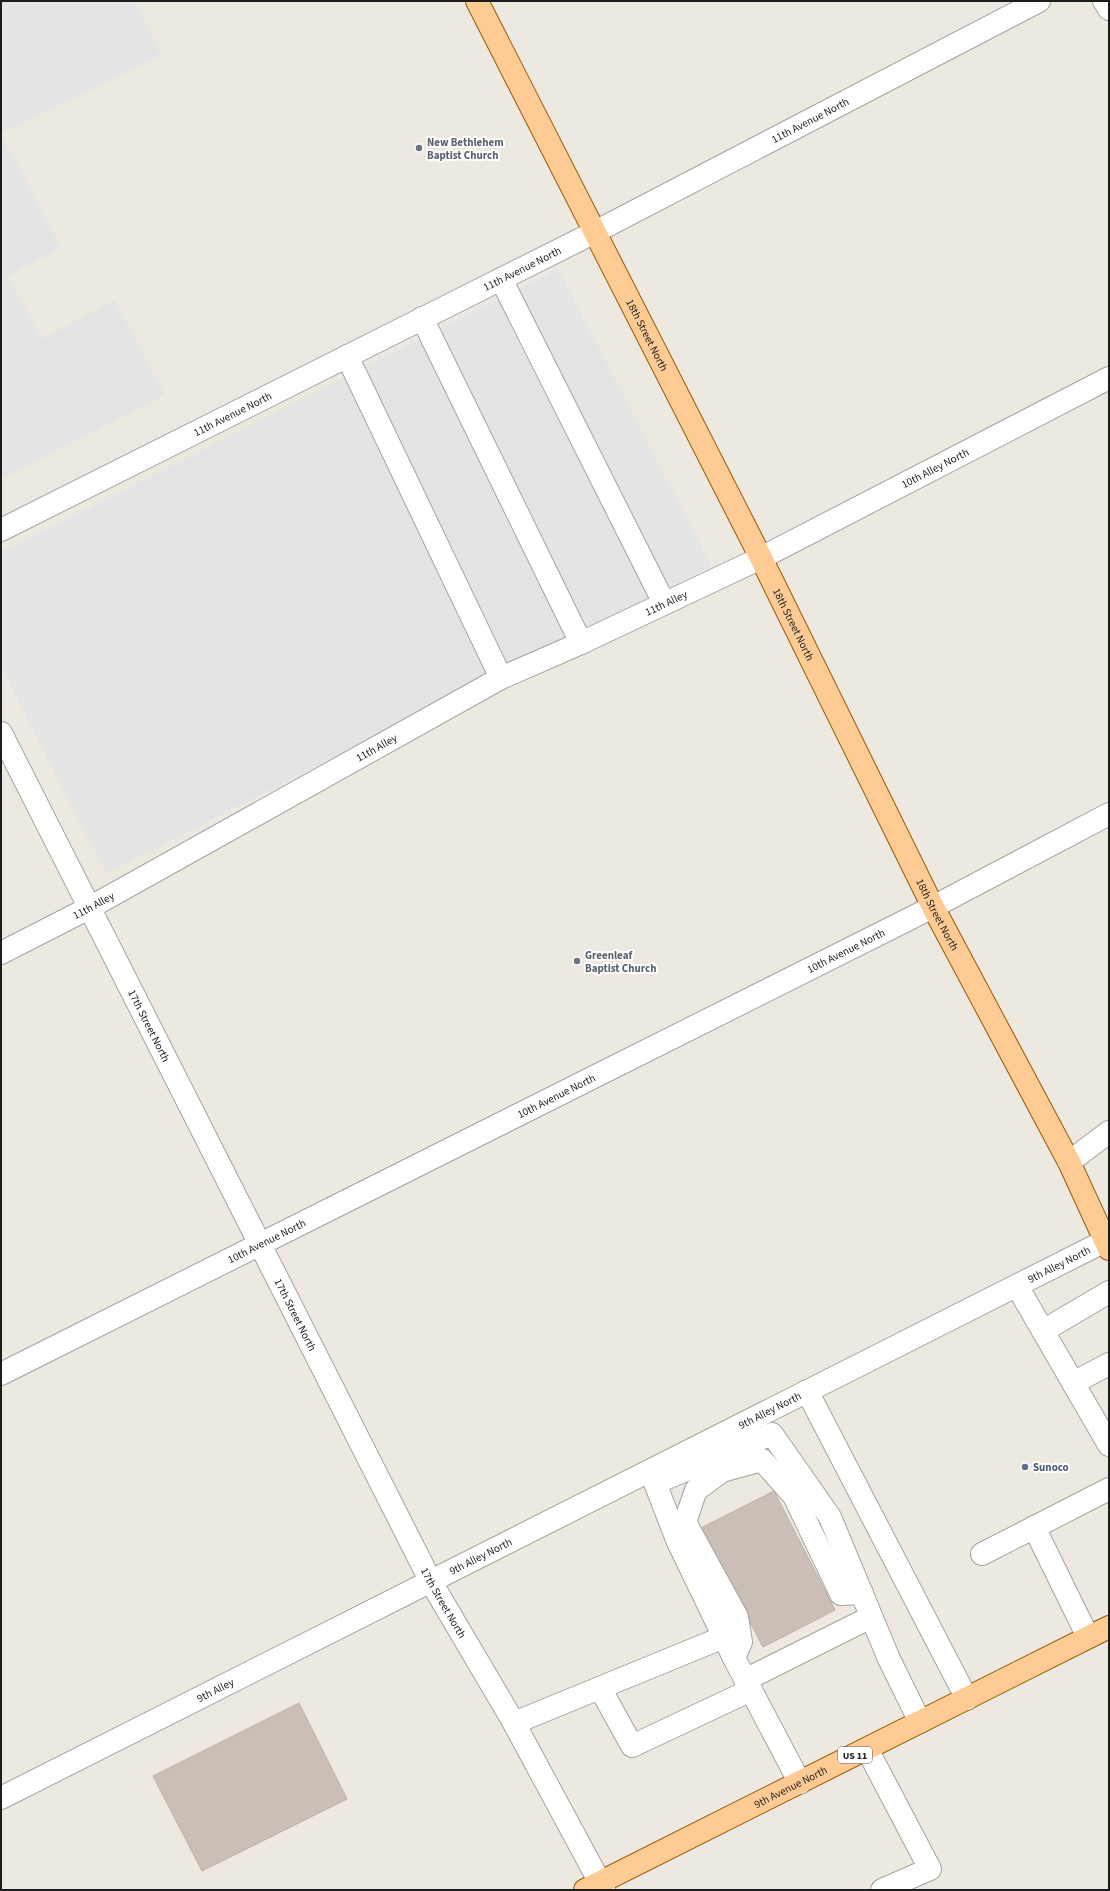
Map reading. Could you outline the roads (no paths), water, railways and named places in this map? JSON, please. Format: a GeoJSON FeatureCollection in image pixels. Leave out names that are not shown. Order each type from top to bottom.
{"type":"FeatureCollection","features":[{"type":"Feature","properties":{"kind":"main road","name":"18th Street North"},"geometry":{"type":"LineString","coordinates":[[477,1],[761,558],[933,907],[1069,1162],[1108,1243]]}},
{"type":"Feature","properties":{"kind":"main road","name":"9th Avenue North"},"geometry":{"type":"LineString","coordinates":[[594,1888],[1109,1627]]}},
{"type":"Feature","properties":{"kind":"street","name":"11th Avenue North"},"geometry":{"type":"LineString","coordinates":[[1,530],[595,232],[1039,1]]}},
{"type":"Feature","properties":{"kind":"street"},"geometry":{"type":"LineString","coordinates":[[1104,1],[1109,9]]}},
{"type":"Feature","properties":{"kind":"street"},"geometry":{"type":"LineString","coordinates":[[501,279],[664,603]]}},
{"type":"Feature","properties":{"kind":"street"},"geometry":{"type":"LineString","coordinates":[[422,318],[581,643]]}},
{"type":"Feature","properties":{"kind":"street"},"geometry":{"type":"LineString","coordinates":[[347,356],[501,678]]}},
{"type":"Feature","properties":{"kind":"street","name":"10th Alley North"},"geometry":{"type":"LineString","coordinates":[[761,558],[1109,378]]}},
{"type":"Feature","properties":{"kind":"street","name":"11th Alley"},"geometry":{"type":"LineString","coordinates":[[1,953],[89,908],[501,678],[581,643],[761,558]]}},
{"type":"Feature","properties":{"kind":"street","name":"17th Street North"},"geometry":{"type":"LineString","coordinates":[[1,733],[431,1582],[514,1723],[594,1888]]}},
{"type":"Feature","properties":{"kind":"street","name":"10th Avenue North"},"geometry":{"type":"LineString","coordinates":[[1,1374],[933,907],[1109,814]]}},
{"type":"Feature","properties":{"kind":"street"},"geometry":{"type":"LineString","coordinates":[[1069,1162],[1109,1132]]}},
{"type":"Feature","properties":{"kind":"street","name":"9th Alley North"},"geometry":{"type":"LineString","coordinates":[[431,1582],[807,1391],[1017,1286],[1108,1243]]}},
{"type":"Feature","properties":{"kind":"street"},"geometry":{"type":"LineString","coordinates":[[1017,1286],[1109,1445]]}},
{"type":"Feature","properties":{"kind":"street"},"geometry":{"type":"LineString","coordinates":[[1044,1331],[1109,1292]]}},
{"type":"Feature","properties":{"kind":"street"},"geometry":{"type":"LineString","coordinates":[[1073,1383],[1109,1364]]}},
{"type":"Feature","properties":{"kind":"street"},"geometry":{"type":"LineString","coordinates":[[807,1391],[967,1699]]}},
{"type":"Feature","properties":{"kind":"street"},"geometry":{"type":"LineString","coordinates":[[800,1783],[734,1658],[678,1542],[655,1483],[772,1434],[830,1517],[889,1659],[920,1722]]}},
{"type":"Feature","properties":{"kind":"street"},"geometry":{"type":"LineString","coordinates":[[734,1658],[741,1642],[737,1617],[685,1522],[696,1490],[722,1471],[762,1460],[794,1496],[841,1594],[862,1594]]}},
{"type":"Feature","properties":{"kind":"street"},"geometry":{"type":"LineString","coordinates":[[982,1554],[1109,1489]]}},
{"type":"Feature","properties":{"kind":"street"},"geometry":{"type":"LineString","coordinates":[[1034,1527],[1088,1637]]}},
{"type":"Feature","properties":{"kind":"street","name":"9th Alley"},"geometry":{"type":"LineString","coordinates":[[1,1798],[431,1582]]}},
{"type":"Feature","properties":{"kind":"street"},"geometry":{"type":"LineString","coordinates":[[600,1688],[632,1746],[748,1685],[871,1617]]}},
{"type":"Feature","properties":{"kind":"street"},"geometry":{"type":"LineString","coordinates":[[514,1723],[724,1637]]}},
{"type":"Feature","properties":{"kind":"street"},"geometry":{"type":"LineString","coordinates":[[867,1749],[930,1869],[882,1890]]}},
{"type":"Feature","properties":{"kind":"place","name":"New Bethlehem Baptist Church"},"geometry":{"type":"Point","coordinates":[419,148]}},
{"type":"Feature","properties":{"kind":"place","name":"Greenleaf Baptist Church"},"geometry":{"type":"Point","coordinates":[577,961]}},
{"type":"Feature","properties":{"kind":"place","name":"Sunoco"},"geometry":{"type":"Point","coordinates":[1025,1467]}}]}
